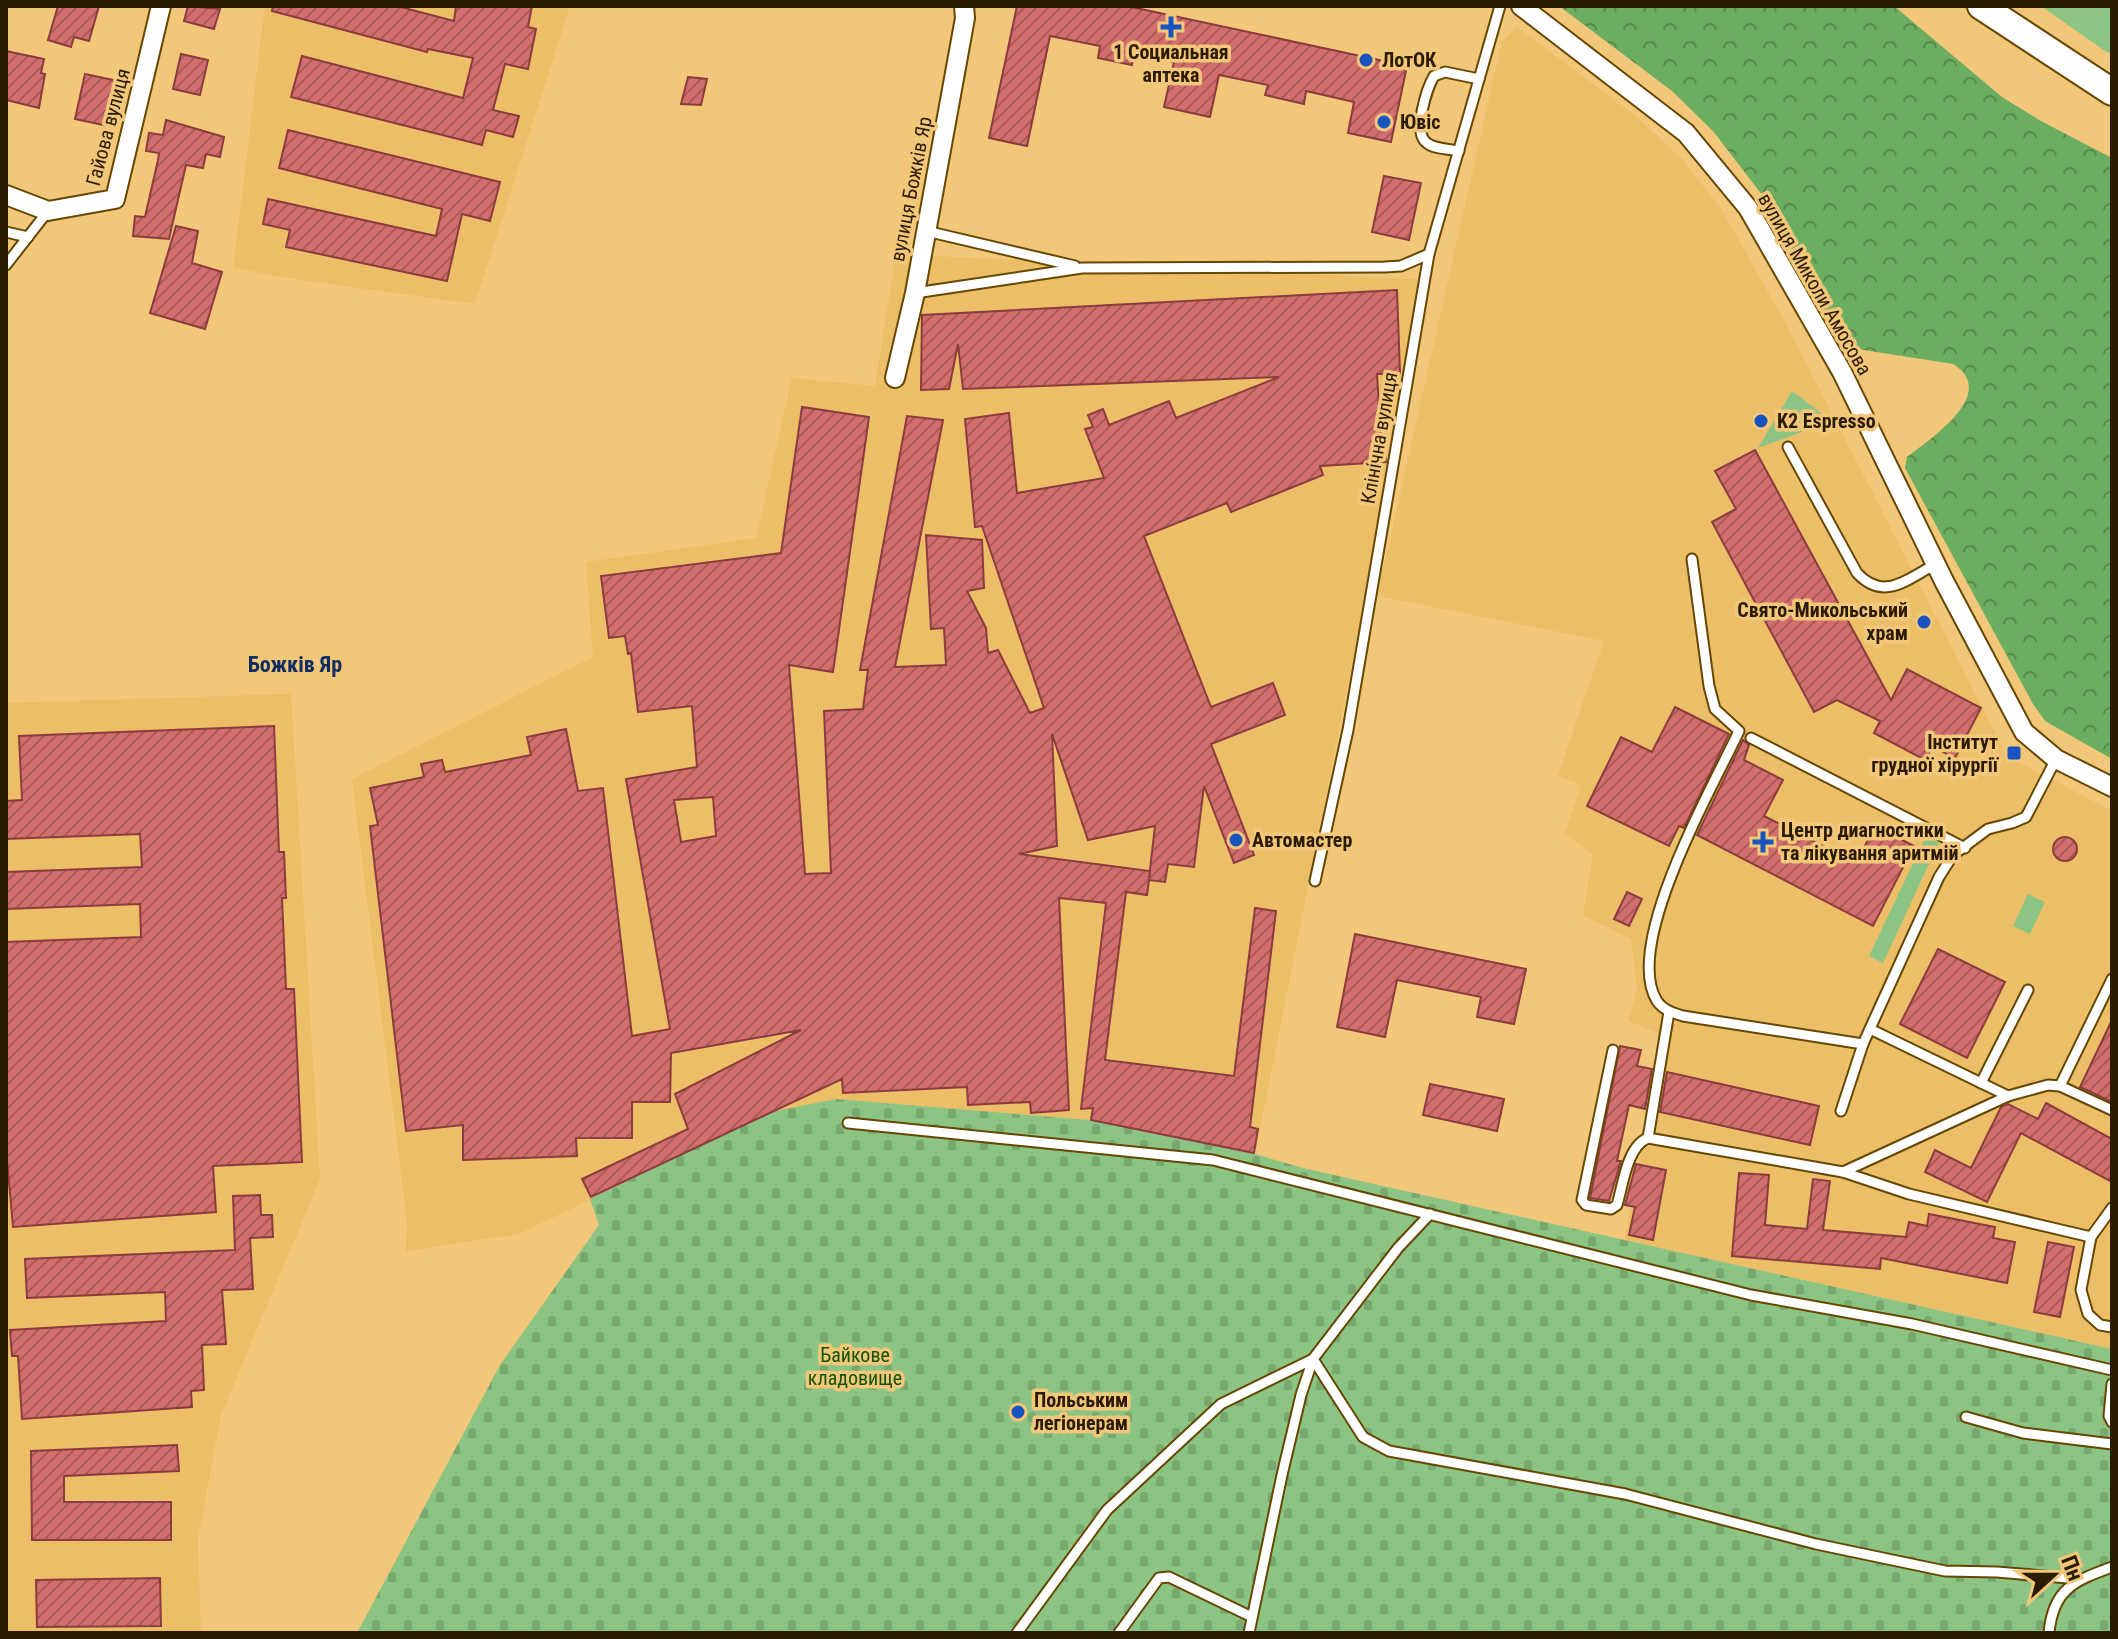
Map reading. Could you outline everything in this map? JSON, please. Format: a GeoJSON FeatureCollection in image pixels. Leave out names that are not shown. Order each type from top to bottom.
{"type":"FeatureCollection","features":[{"type":"Feature","properties":{"kind":"main road"},"geometry":{"type":"LineString","coordinates":[[1981,6],[2112,92]]}},
{"type":"Feature","properties":{"kind":"street","name":"Гайова вулиця"},"geometry":{"type":"LineString","coordinates":[[48,211],[115,199],[161,6]]}},
{"type":"Feature","properties":{"kind":"street","name":"вулиця Божків Яр"},"geometry":{"type":"LineString","coordinates":[[895,378],[915,293],[965,18],[964,6]]}},
{"type":"Feature","properties":{"kind":"street","name":"вулиця Миколи Амосова"},"geometry":{"type":"LineString","coordinates":[[1521,6],[1686,133],[1748,208],[1842,372],[1936,564],[2024,732],[2056,759],[2112,787]]}},
{"type":"Feature","properties":{"kind":"street"},"geometry":{"type":"LineString","coordinates":[[6,195],[48,211]]}},
{"type":"Feature","properties":{"kind":"lane","name":"Клінічна вулиця"},"geometry":{"type":"LineString","coordinates":[[1315,881],[1348,730],[1429,254],[1500,6]]}},
{"type":"Feature","properties":{"kind":"lane"},"geometry":{"type":"LineString","coordinates":[[1459,151],[1428,145],[1423,141],[1420,127],[1428,87],[1434,76],[1445,72],[1479,79]]}},
{"type":"Feature","properties":{"kind":"lane"},"geometry":{"type":"LineString","coordinates":[[6,265],[48,211]]}},
{"type":"Feature","properties":{"kind":"lane"},"geometry":{"type":"LineString","coordinates":[[925,230],[1082,268]]}},
{"type":"Feature","properties":{"kind":"lane"},"geometry":{"type":"LineString","coordinates":[[6,232],[28,237]]}},
{"type":"Feature","properties":{"kind":"lane"},"geometry":{"type":"LineString","coordinates":[[915,293],[1082,268],[1401,266],[1429,254]]}},
{"type":"Feature","properties":{"kind":"lane"},"geometry":{"type":"LineString","coordinates":[[1788,447],[1857,573],[1867,583],[1879,588],[1891,588],[1936,564]]}},
{"type":"Feature","properties":{"kind":"lane"},"geometry":{"type":"LineString","coordinates":[[1692,559],[1709,686],[1715,709],[1739,731],[1679,857],[1650,937],[1651,986],[1657,1003],[1669,1012],[1863,1044]]}},
{"type":"Feature","properties":{"kind":"lane"},"geometry":{"type":"LineString","coordinates":[[1751,738],[1965,848]]}},
{"type":"Feature","properties":{"kind":"lane"},"geometry":{"type":"LineString","coordinates":[[1841,1111],[1863,1044],[1939,877],[1953,855],[1988,829],[2026,817],[2056,759]]}},
{"type":"Feature","properties":{"kind":"lane"},"geometry":{"type":"LineString","coordinates":[[2060,1086],[2112,979]]}},
{"type":"Feature","properties":{"kind":"lane"},"geometry":{"type":"LineString","coordinates":[[1981,1083],[2028,990]]}},
{"type":"Feature","properties":{"kind":"lane"},"geometry":{"type":"LineString","coordinates":[[1648,1138],[1669,1012]]}},
{"type":"Feature","properties":{"kind":"lane"},"geometry":{"type":"LineString","coordinates":[[1870,1029],[2008,1096]]}},
{"type":"Feature","properties":{"kind":"lane"},"geometry":{"type":"LineString","coordinates":[[1613,1050],[1582,1200],[1586,1205],[1611,1209],[1617,1205],[1633,1152],[1640,1142],[1648,1138],[1843,1172],[1909,1194],[2091,1237]]}},
{"type":"Feature","properties":{"kind":"lane"},"geometry":{"type":"LineString","coordinates":[[1843,1172],[2008,1096],[2048,1085],[2060,1086],[2112,1110]]}},
{"type":"Feature","properties":{"kind":"lane"},"geometry":{"type":"LineString","coordinates":[[848,1123],[1213,1160],[1751,1295],[1912,1324],[2112,1370]]}},
{"type":"Feature","properties":{"kind":"lane"},"geometry":{"type":"LineString","coordinates":[[2112,1208],[2091,1237],[2081,1290],[2088,1314],[2100,1325],[2112,1327]]}},
{"type":"Feature","properties":{"kind":"lane"},"geometry":{"type":"LineString","coordinates":[[1249,1633],[1301,1395],[1313,1359],[1398,1248],[1430,1214]]}},
{"type":"Feature","properties":{"kind":"lane"},"geometry":{"type":"LineString","coordinates":[[1313,1359],[1363,1437],[1389,1451],[1625,1494],[1816,1544],[1945,1571],[2080,1579]]}},
{"type":"Feature","properties":{"kind":"lane"},"geometry":{"type":"LineString","coordinates":[[1017,1633],[1107,1510],[1221,1404],[1313,1359]]}},
{"type":"Feature","properties":{"kind":"lane"},"geometry":{"type":"LineString","coordinates":[[2112,1384],[2109,1416],[2112,1422]]}},
{"type":"Feature","properties":{"kind":"lane"},"geometry":{"type":"LineString","coordinates":[[1966,1417],[2023,1433],[2112,1444]]}},
{"type":"Feature","properties":{"kind":"lane"},"geometry":{"type":"LineString","coordinates":[[2049,1633],[2051,1609],[2065,1590],[2080,1579],[2112,1567]]}},
{"type":"Feature","properties":{"kind":"lane"},"geometry":{"type":"LineString","coordinates":[[1119,1633],[1159,1578],[1169,1577],[1252,1617]]}},
{"type":"Feature","properties":{"kind":"shaded area"},"geometry":{"type":"Polygon","coordinates":[[[265,6],[570,6],[475,304],[233,268],[265,6]]]}},
{"type":"Feature","properties":{"kind":"shaded area"},"geometry":{"type":"Polygon","coordinates":[[[1517,27],[1635,115],[1682,159],[1722,210],[1792,335],[2007,756],[2112,811],[2112,1349],[1625,1240],[1662,1035],[1629,1021],[1637,989],[1631,939],[1583,915],[1593,855],[1565,833],[1581,785],[1558,775],[1604,641],[1377,596],[1502,41],[1517,27]]]}},
{"type":"Feature","properties":{"kind":"shaded area"},"geometry":{"type":"Polygon","coordinates":[[[896,254],[1428,280],[1255,1154],[1089,1120],[836,1099],[770,1112],[519,1234],[406,1251],[407,1223],[352,779],[593,657],[586,562],[756,538],[792,378],[875,386],[896,254]]]}},
{"type":"Feature","properties":{"kind":"shaded area"},"geometry":{"type":"Polygon","coordinates":[[[291,694],[320,1179],[221,1415],[198,1538],[201,1633],[7,1633],[6,703],[291,694]]]}},
{"type":"Feature","properties":{"kind":"green space"},"geometry":{"type":"Polygon","coordinates":[[[1559,6],[1894,6],[2002,97],[2112,158],[2112,759],[2045,721],[1905,468],[1907,457],[1956,415],[1969,388],[1965,376],[1953,364],[1842,344],[1769,204],[1713,131],[1672,91],[1559,6]]]}},
{"type":"Feature","properties":{"kind":"green space"},"geometry":{"type":"Polygon","coordinates":[[[2041,6],[2112,6],[2112,54],[2105,51],[2041,6]]]}},
{"type":"Feature","properties":{"kind":"green space"},"geometry":{"type":"Polygon","coordinates":[[[1792,391],[1832,421],[1758,448],[1792,391]]]}},
{"type":"Feature","properties":{"kind":"green space"},"geometry":{"type":"Polygon","coordinates":[[[1929,830],[1942,836],[1883,963],[1869,956],[1929,830]]]}},
{"type":"Feature","properties":{"kind":"green space"},"geometry":{"type":"Polygon","coordinates":[[[2028,894],[2045,902],[2030,934],[2013,926],[2028,894]]]}},
{"type":"Feature","properties":{"kind":"green space","name":"Байкове кладовище"},"geometry":{"type":"Polygon","coordinates":[[[836,1099],[1089,1120],[1255,1154],[1303,1168],[2112,1349],[2112,1633],[357,1633],[500,1365],[599,1225],[590,1199],[770,1112],[836,1099]]]}},
{"type":"Feature","properties":{"kind":"building"},"geometry":{"type":"Polygon","coordinates":[[[58,6],[99,6],[89,41],[74,37],[71,47],[48,40],[58,6]]]}},
{"type":"Feature","properties":{"kind":"building"},"geometry":{"type":"Polygon","coordinates":[[[188,6],[220,9],[214,29],[184,21],[188,6]]]}},
{"type":"Feature","properties":{"kind":"building"},"geometry":{"type":"Polygon","coordinates":[[[273,6],[397,6],[454,21],[456,6],[532,6],[528,27],[536,29],[528,69],[505,64],[493,110],[519,116],[513,137],[486,130],[482,145],[291,97],[302,56],[463,98],[473,58],[428,49],[427,52],[272,11],[273,6]]]}},
{"type":"Feature","properties":{"kind":"building"},"geometry":{"type":"Polygon","coordinates":[[[1017,6],[1127,6],[1407,66],[1391,142],[1348,133],[1354,102],[1306,91],[1304,104],[1265,95],[1268,85],[1219,75],[1210,117],[1164,107],[1174,62],[1134,54],[1132,65],[1098,58],[1100,46],[1050,36],[1027,146],[989,138],[1017,6]]]}},
{"type":"Feature","properties":{"kind":"building"},"geometry":{"type":"Polygon","coordinates":[[[6,51],[44,59],[41,73],[45,74],[39,108],[6,100],[6,51]]]}},
{"type":"Feature","properties":{"kind":"building"},"geometry":{"type":"Polygon","coordinates":[[[181,54],[208,60],[200,95],[173,89],[181,54]]]}},
{"type":"Feature","properties":{"kind":"building"},"geometry":{"type":"Polygon","coordinates":[[[85,74],[118,81],[108,126],[75,119],[85,74]]]}},
{"type":"Feature","properties":{"kind":"building"},"geometry":{"type":"Polygon","coordinates":[[[688,77],[707,79],[701,105],[681,104],[688,77]]]}},
{"type":"Feature","properties":{"kind":"building"},"geometry":{"type":"Polygon","coordinates":[[[166,120],[224,137],[220,157],[206,154],[203,168],[186,165],[169,239],[133,236],[135,216],[145,217],[158,160],[159,153],[146,151],[149,133],[163,135],[166,120]]]}},
{"type":"Feature","properties":{"kind":"building"},"geometry":{"type":"Polygon","coordinates":[[[288,130],[500,182],[490,221],[462,214],[447,281],[286,247],[290,230],[263,224],[268,199],[436,236],[442,209],[279,168],[288,130]]]}},
{"type":"Feature","properties":{"kind":"building"},"geometry":{"type":"Polygon","coordinates":[[[1384,176],[1421,183],[1409,240],[1372,232],[1384,176]]]}},
{"type":"Feature","properties":{"kind":"building"},"geometry":{"type":"Polygon","coordinates":[[[176,226],[198,231],[192,263],[222,272],[205,329],[150,313],[176,226]]]}},
{"type":"Feature","properties":{"kind":"building"},"geometry":{"type":"Polygon","coordinates":[[[1397,290],[1400,373],[1377,374],[1381,439],[1384,439],[1386,462],[1320,466],[1323,475],[1231,512],[1227,503],[1144,536],[1211,707],[1273,683],[1285,715],[1211,744],[1254,855],[1234,863],[1204,786],[1194,867],[1168,864],[1165,882],[1149,880],[1147,895],[1126,892],[1105,1060],[1234,1076],[1255,908],[1276,911],[1250,1127],[1258,1129],[1254,1153],[1091,1120],[1093,1108],[1081,1109],[1106,903],[1059,898],[1069,1110],[1031,1113],[1030,1102],[968,1105],[967,1087],[843,1093],[842,1079],[591,1197],[582,1179],[688,1129],[675,1094],[801,1030],[671,1053],[670,1102],[632,1102],[632,1138],[576,1138],[577,1156],[463,1160],[463,1125],[406,1131],[370,826],[378,825],[370,788],[424,777],[421,764],[442,760],[445,772],[531,755],[527,737],[566,729],[578,791],[603,788],[632,1036],[670,1029],[626,779],[697,767],[692,706],[638,712],[631,653],[628,654],[625,636],[609,638],[601,576],[781,553],[802,407],[869,417],[833,672],[789,665],[805,874],[831,873],[824,711],[863,709],[868,670],[860,670],[907,416],[943,420],[895,667],[946,665],[944,628],[931,629],[926,535],[982,540],[984,588],[967,591],[986,628],[988,653],[998,650],[1030,713],[1044,708],[982,526],[975,527],[965,419],[1009,413],[1017,493],[1104,478],[1085,429],[1093,427],[1088,415],[1103,409],[1109,425],[1169,401],[1176,418],[1279,377],[963,389],[958,344],[949,389],[921,390],[922,315],[1397,290]],[[1052,734],[1057,846],[1019,854],[1150,871],[1155,826],[1088,840],[1052,734]],[[713,797],[674,800],[681,842],[716,836],[713,797]]]}},
{"type":"Feature","properties":{"kind":"building"},"geometry":{"type":"Polygon","coordinates":[[[1755,450],[1891,700],[1907,669],[1981,708],[1955,758],[1933,747],[1925,760],[1874,733],[1880,721],[1837,700],[1814,712],[1712,522],[1736,509],[1715,471],[1755,450]]]}},
{"type":"Feature","properties":{"kind":"building"},"geometry":{"type":"Polygon","coordinates":[[[1675,707],[1729,734],[1684,828],[1679,826],[1669,846],[1587,806],[1621,737],[1652,752],[1675,707]]]}},
{"type":"Feature","properties":{"kind":"building"},"geometry":{"type":"Polygon","coordinates":[[[274,726],[279,852],[284,852],[286,898],[282,898],[286,989],[294,989],[302,1162],[213,1166],[216,1212],[13,1227],[6,1149],[6,942],[141,937],[140,904],[6,909],[6,872],[142,867],[140,834],[6,839],[6,801],[22,800],[19,736],[274,726]]]}},
{"type":"Feature","properties":{"kind":"building","name":"Центр диагностики та лікування аритмій"},"geometry":{"type":"Polygon","coordinates":[[[1743,740],[1749,745],[1744,760],[1783,780],[1764,816],[1856,863],[1875,826],[1914,846],[1873,926],[1697,835],[1743,740]]]}},
{"type":"Feature","properties":{"kind":"building"},"geometry":{"type":"Polygon","coordinates":[[[2065,837],[2074,840],[2077,849],[2074,858],[2065,861],[2056,858],[2053,849],[2056,840],[2065,837]]]}},
{"type":"Feature","properties":{"kind":"building"},"geometry":{"type":"Polygon","coordinates":[[[1627,892],[1642,899],[1629,926],[1614,919],[1627,892]]]}},
{"type":"Feature","properties":{"kind":"building"},"geometry":{"type":"Polygon","coordinates":[[[1355,934],[1526,969],[1514,1024],[1477,1017],[1481,997],[1397,980],[1385,1037],[1337,1027],[1355,934]]]}},
{"type":"Feature","properties":{"kind":"building"},"geometry":{"type":"Polygon","coordinates":[[[1938,949],[2005,982],[1967,1058],[1900,1024],[1938,949]]]}},
{"type":"Feature","properties":{"kind":"building"},"geometry":{"type":"Polygon","coordinates":[[[2112,1020],[2112,1102],[2080,1087],[2112,1020]]]}},
{"type":"Feature","properties":{"kind":"building"},"geometry":{"type":"Polygon","coordinates":[[[1620,1046],[1641,1050],[1637,1066],[1652,1069],[1645,1109],[1629,1105],[1617,1161],[1621,1161],[1609,1201],[1590,1198],[1620,1046]]]}},
{"type":"Feature","properties":{"kind":"building"},"geometry":{"type":"Polygon","coordinates":[[[1667,1072],[1819,1106],[1810,1145],[1660,1112],[1667,1072]]]}},
{"type":"Feature","properties":{"kind":"building"},"geometry":{"type":"Polygon","coordinates":[[[1430,1084],[1504,1099],[1497,1131],[1423,1115],[1430,1084]]]}},
{"type":"Feature","properties":{"kind":"building"},"geometry":{"type":"Polygon","coordinates":[[[2046,1103],[2112,1139],[2112,1182],[2021,1133],[1987,1202],[1925,1172],[1935,1150],[1971,1168],[2001,1107],[2008,1104],[2038,1119],[2046,1103]]]}},
{"type":"Feature","properties":{"kind":"building"},"geometry":{"type":"Polygon","coordinates":[[[1636,1164],[1666,1170],[1653,1240],[1629,1235],[1635,1207],[1625,1205],[1636,1164]]]}},
{"type":"Feature","properties":{"kind":"building"},"geometry":{"type":"Polygon","coordinates":[[[1739,1173],[1769,1175],[1765,1225],[1807,1229],[1813,1179],[1830,1181],[1823,1230],[1906,1237],[1909,1222],[1927,1226],[1929,1214],[1995,1227],[1993,1238],[2015,1242],[2007,1283],[1881,1258],[1880,1269],[1732,1256],[1739,1173]]]}},
{"type":"Feature","properties":{"kind":"building"},"geometry":{"type":"Polygon","coordinates":[[[260,1195],[261,1215],[272,1215],[273,1237],[250,1238],[253,1289],[222,1290],[226,1344],[202,1345],[204,1390],[191,1391],[192,1407],[22,1419],[18,1356],[12,1356],[10,1330],[166,1321],[165,1292],[27,1298],[25,1259],[235,1250],[233,1196],[260,1195]]]}},
{"type":"Feature","properties":{"kind":"building"},"geometry":{"type":"Polygon","coordinates":[[[2048,1242],[2074,1247],[2060,1317],[2034,1312],[2048,1242]]]}},
{"type":"Feature","properties":{"kind":"building"},"geometry":{"type":"Polygon","coordinates":[[[177,1445],[179,1471],[64,1476],[64,1502],[171,1502],[171,1540],[32,1540],[31,1451],[177,1445]]]}},
{"type":"Feature","properties":{"kind":"building"},"geometry":{"type":"Polygon","coordinates":[[[160,1578],[161,1626],[37,1627],[36,1580],[160,1578]]]}},
{"type":"Feature","properties":{"kind":"place","name":"1 Социальная аптека"},"geometry":{"type":"Point","coordinates":[1171,27]}},
{"type":"Feature","properties":{"kind":"place","name":"ЛотОК"},"geometry":{"type":"Point","coordinates":[1366,60]}},
{"type":"Feature","properties":{"kind":"place","name":"Ювіс"},"geometry":{"type":"Point","coordinates":[1384,122]}},
{"type":"Feature","properties":{"kind":"place","name":"K2 Espresso"},"geometry":{"type":"Point","coordinates":[1761,421]}},
{"type":"Feature","properties":{"kind":"place","name":"Свято-Микольський храм"},"geometry":{"type":"Point","coordinates":[1924,622]}},
{"type":"Feature","properties":{"kind":"place","name":"Інститут грудної хірургії"},"geometry":{"type":"Point","coordinates":[2014,753]}},
{"type":"Feature","properties":{"kind":"place","name":"Автомастер"},"geometry":{"type":"Point","coordinates":[1236,840]}},
{"type":"Feature","properties":{"kind":"place","name":"Центр диагностики та лікування аритмій"},"geometry":{"type":"Point","coordinates":[1763,842]}},
{"type":"Feature","properties":{"kind":"place","name":"Польським легіонерам"},"geometry":{"type":"Point","coordinates":[1018,1412]}},
{"type":"Feature","properties":{"kind":"district","name":"Божків Яр"},"geometry":{"type":"Point","coordinates":[295,664]}}]}
